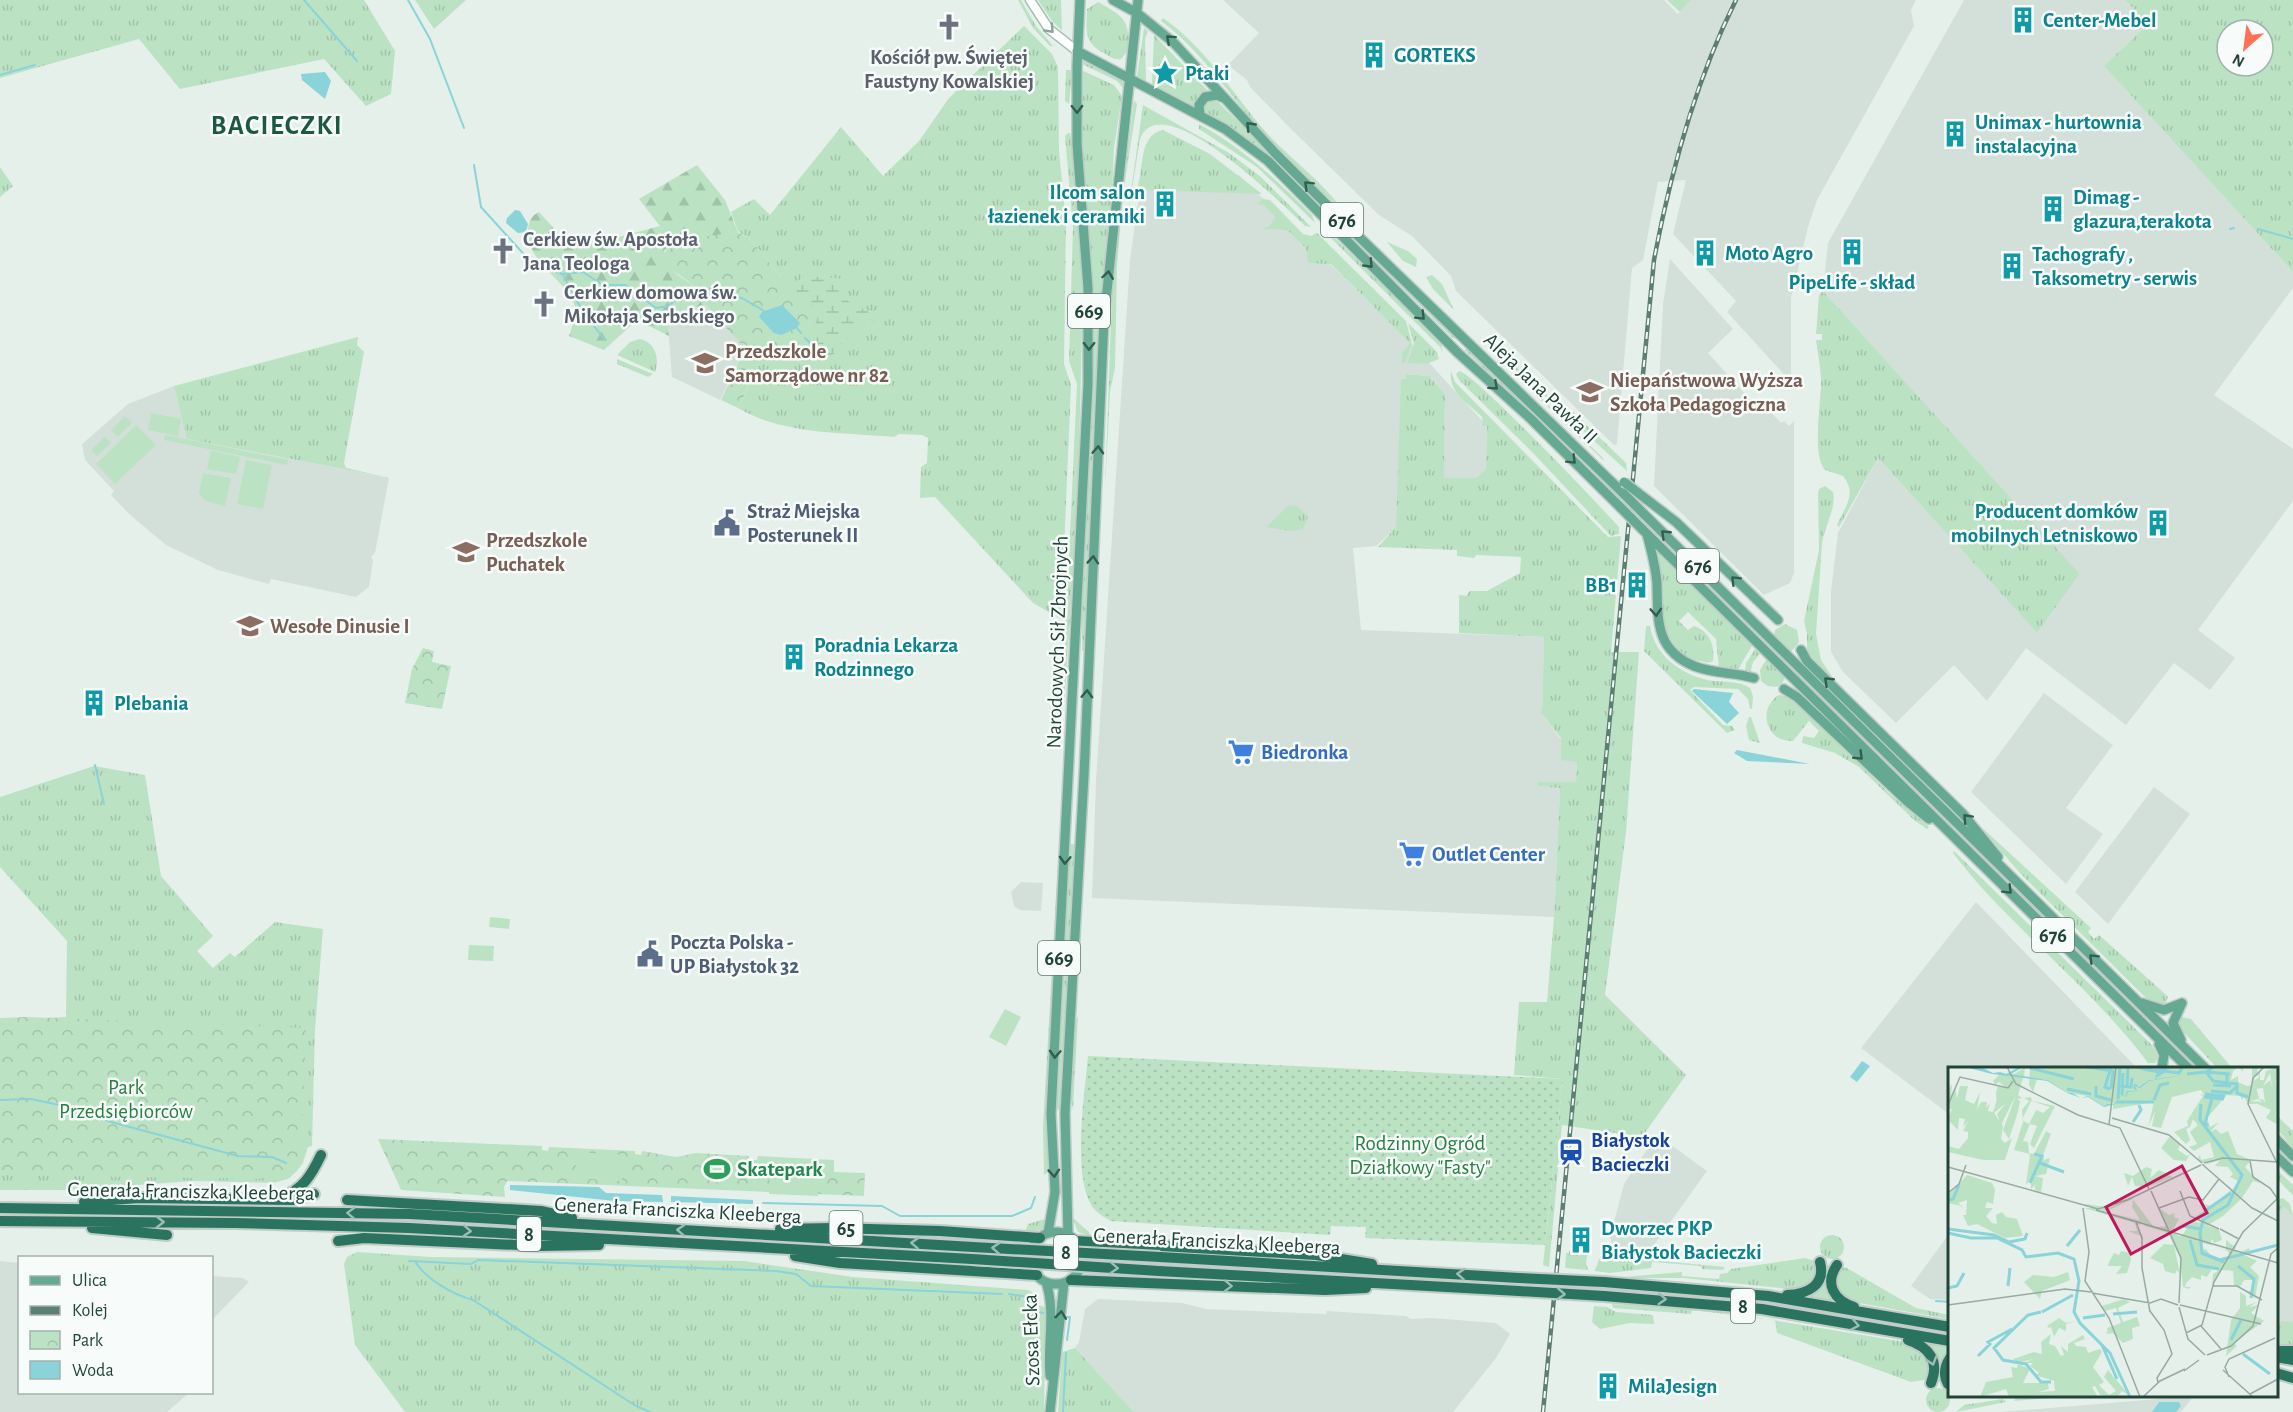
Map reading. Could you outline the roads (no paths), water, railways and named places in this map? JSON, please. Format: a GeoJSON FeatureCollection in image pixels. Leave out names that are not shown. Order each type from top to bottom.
{"type":"FeatureCollection","features":[{"type":"Feature","properties":{"kind":"highway"},"geometry":{"type":"LineString","coordinates":[[278,1199],[302,1187],[313,1172],[321,1155]]}},
{"type":"Feature","properties":{"kind":"highway"},"geometry":{"type":"LineString","coordinates":[[33,1209],[55,1202],[140,1198],[299,1199],[314,1194]]}},
{"type":"Feature","properties":{"kind":"highway"},"geometry":{"type":"LineString","coordinates":[[347,1200],[541,1211],[599,1225]]}},
{"type":"Feature","properties":{"kind":"highway","name":"Generała Franciszka Kleeberga"},"geometry":{"type":"LineString","coordinates":[[0,1208],[410,1214],[1389,1269],[1604,1282],[1768,1296]]}},
{"type":"Feature","properties":{"kind":"highway","name":"Generała Franciszka Kleeberga"},"geometry":{"type":"LineString","coordinates":[[0,1221],[235,1223],[409,1228],[972,1259],[1740,1306],[1880,1329]]}},
{"type":"Feature","properties":{"kind":"highway"},"geometry":{"type":"LineString","coordinates":[[38,1221],[166,1235]]}},
{"type":"Feature","properties":{"kind":"highway","name":"65"},"geometry":{"type":"LineString","coordinates":[[740,1233],[833,1228],[1044,1235]]}},
{"type":"Feature","properties":{"kind":"highway"},"geometry":{"type":"LineString","coordinates":[[338,1241],[364,1238],[539,1246],[619,1245],[650,1241]]}},
{"type":"Feature","properties":{"kind":"highway"},"geometry":{"type":"LineString","coordinates":[[1072,1238],[1316,1255],[1364,1261],[1389,1269]]}},
{"type":"Feature","properties":{"kind":"highway","name":"65"},"geometry":{"type":"LineString","coordinates":[[756,1248],[840,1263],[1041,1279]]}},
{"type":"Feature","properties":{"kind":"highway"},"geometry":{"type":"LineString","coordinates":[[1768,1296],[1800,1295],[1809,1291],[1819,1282],[1822,1269],[1820,1262]]}},
{"type":"Feature","properties":{"kind":"highway"},"geometry":{"type":"LineString","coordinates":[[1837,1265],[1832,1272],[1830,1284],[1837,1298],[1843,1303],[1874,1315]]}},
{"type":"Feature","properties":{"kind":"highway"},"geometry":{"type":"LineString","coordinates":[[1067,1282],[1325,1290],[1390,1285]]}},
{"type":"Feature","properties":{"kind":"highway","name":"8"},"geometry":{"type":"LineString","coordinates":[[1768,1296],[1948,1327]]}},
{"type":"Feature","properties":{"kind":"highway"},"geometry":{"type":"LineString","coordinates":[[1880,1329],[1919,1343],[1929,1352],[1935,1370],[1931,1383]]}},
{"type":"Feature","properties":{"kind":"highway","name":"8"},"geometry":{"type":"LineString","coordinates":[[1880,1329],[1948,1341]]}},
{"type":"Feature","properties":{"kind":"highway"},"geometry":{"type":"LineString","coordinates":[[2278,1357],[2293,1360]]}},
{"type":"Feature","properties":{"kind":"highway"},"geometry":{"type":"LineString","coordinates":[[1948,1362],[1945,1367],[1945,1378],[1948,1384]]}},
{"type":"Feature","properties":{"kind":"highway"},"geometry":{"type":"LineString","coordinates":[[2278,1372],[2293,1374]]}},
{"type":"Feature","properties":{"kind":"highway"},"geometry":{"type":"LineString","coordinates":[[2278,1372],[2293,1378]]}},
{"type":"Feature","properties":{"kind":"main road","name":"676"},"geometry":{"type":"LineString","coordinates":[[1030,0],[1049,30],[1077,51],[1131,78]]}},
{"type":"Feature","properties":{"kind":"main road","name":"669"},"geometry":{"type":"LineString","coordinates":[[1077,51],[1080,0]]}},
{"type":"Feature","properties":{"kind":"main road","name":"676"},"geometry":{"type":"LineString","coordinates":[[1113,0],[1137,13]]}},
{"type":"Feature","properties":{"kind":"main road","name":"669"},"geometry":{"type":"LineString","coordinates":[[1131,78],[1138,0]]}},
{"type":"Feature","properties":{"kind":"main road","name":"Aleja Jana Pawła II"},"geometry":{"type":"LineString","coordinates":[[1137,13],[1174,43],[1352,230],[1752,619],[2016,881]]}},
{"type":"Feature","properties":{"kind":"main road","name":"Narodowych Sił Zbrojnych"},"geometry":{"type":"LineString","coordinates":[[1044,1235],[1055,1192],[1052,1114],[1089,314],[1078,185],[1077,51]]}},
{"type":"Feature","properties":{"kind":"main road","name":"Narodowych Sił Zbrojnych"},"geometry":{"type":"LineString","coordinates":[[1072,1238],[1065,1114],[1084,783],[1104,319],[1131,78]]}},
{"type":"Feature","properties":{"kind":"main road","name":"Aleja Jana Pawła II"},"geometry":{"type":"LineString","coordinates":[[1131,78],[1200,115],[1249,146],[1291,182],[1458,353],[1531,419],[1951,834]]}},
{"type":"Feature","properties":{"kind":"main road"},"geometry":{"type":"LineString","coordinates":[[1200,115],[1199,105],[1205,97],[1217,95],[1224,98]]}},
{"type":"Feature","properties":{"kind":"main road"},"geometry":{"type":"LineString","coordinates":[[1458,353],[1468,342]]}},
{"type":"Feature","properties":{"kind":"main road"},"geometry":{"type":"LineString","coordinates":[[1600,471],[1624,482],[1676,522],[1778,620]]}},
{"type":"Feature","properties":{"kind":"main road"},"geometry":{"type":"LineString","coordinates":[[1645,531],[1657,585],[1656,620],[1665,641],[1682,660],[1691,665],[1754,678]]}},
{"type":"Feature","properties":{"kind":"main road"},"geometry":{"type":"LineString","coordinates":[[1801,650],[1807,661],[1963,814],[2016,881]]}},
{"type":"Feature","properties":{"kind":"main road"},"geometry":{"type":"LineString","coordinates":[[1074,661],[1088,662]]}},
{"type":"Feature","properties":{"kind":"main road"},"geometry":{"type":"LineString","coordinates":[[1784,689],[1797,697],[1908,802],[1951,834]]}},
{"type":"Feature","properties":{"kind":"main road"},"geometry":{"type":"LineString","coordinates":[[1068,782],[1084,783]]}},
{"type":"Feature","properties":{"kind":"main road","name":"676"},"geometry":{"type":"LineString","coordinates":[[1951,834],[2187,1067]]}},
{"type":"Feature","properties":{"kind":"main road","name":"676"},"geometry":{"type":"LineString","coordinates":[[2016,881],[2204,1067]]}},
{"type":"Feature","properties":{"kind":"main road"},"geometry":{"type":"LineString","coordinates":[[2135,999],[2158,1010],[2182,1003],[2173,1023],[2184,1048]]}},
{"type":"Feature","properties":{"kind":"main road"},"geometry":{"type":"LineString","coordinates":[[2156,1036],[2164,1054],[2162,1067]]}},
{"type":"Feature","properties":{"kind":"main road"},"geometry":{"type":"LineString","coordinates":[[1052,1114],[1065,1114]]}},
{"type":"Feature","properties":{"kind":"main road"},"geometry":{"type":"LineString","coordinates":[[2278,1140],[2293,1156]]}},
{"type":"Feature","properties":{"kind":"main road"},"geometry":{"type":"LineString","coordinates":[[2278,1157],[2293,1172]]}},
{"type":"Feature","properties":{"kind":"main road"},"geometry":{"type":"LineString","coordinates":[[1041,1279],[1030,1260],[1034,1244],[1044,1235]]}},
{"type":"Feature","properties":{"kind":"main road","name":"65"},"geometry":{"type":"LineString","coordinates":[[1044,1235],[1072,1238]]}},
{"type":"Feature","properties":{"kind":"main road"},"geometry":{"type":"LineString","coordinates":[[1067,1282],[1081,1266],[1081,1249],[1072,1238]]}},
{"type":"Feature","properties":{"kind":"main road","name":"65"},"geometry":{"type":"LineString","coordinates":[[1041,1279],[1067,1282]]}},
{"type":"Feature","properties":{"kind":"main road","name":"Szosa Ełcka"},"geometry":{"type":"LineString","coordinates":[[1041,1279],[1051,1305],[1048,1337],[1051,1397]]}},
{"type":"Feature","properties":{"kind":"main road","name":"Szosa Ełcka"},"geometry":{"type":"LineString","coordinates":[[1050,1412],[1067,1282]]}},
{"type":"Feature","properties":{"kind":"main road"},"geometry":{"type":"LineString","coordinates":[[1048,1337],[1057,1347]]}},
{"type":"Feature","properties":{"kind":"water"},"geometry":{"type":"Polygon","coordinates":[[[325,72],[331,81],[325,99],[302,80],[301,74],[325,72]]]}},
{"type":"Feature","properties":{"kind":"water"},"geometry":{"type":"Polygon","coordinates":[[[515,210],[520,211],[528,224],[526,232],[518,233],[506,223],[507,218],[515,210]]]}},
{"type":"Feature","properties":{"kind":"water"},"geometry":{"type":"Polygon","coordinates":[[[782,305],[800,323],[797,328],[781,335],[774,333],[759,317],[762,312],[782,305]]]}},
{"type":"Feature","properties":{"kind":"water"},"geometry":{"type":"Polygon","coordinates":[[[1694,689],[1733,693],[1729,702],[1739,713],[1727,724],[1692,691],[1694,689]]]}},
{"type":"Feature","properties":{"kind":"water"},"geometry":{"type":"Polygon","coordinates":[[[1737,750],[1810,764],[1747,761],[1734,753],[1737,750]]]}},
{"type":"Feature","properties":{"kind":"water"},"geometry":{"type":"Polygon","coordinates":[[[1862,1061],[1870,1066],[1857,1082],[1850,1077],[1862,1061]]]}},
{"type":"Feature","properties":{"kind":"water"},"geometry":{"type":"Polygon","coordinates":[[[510,1185],[599,1187],[606,1193],[662,1195],[663,1202],[615,1201],[510,1190],[510,1185]]]}},
{"type":"Feature","properties":{"kind":"water"},"geometry":{"type":"Polygon","coordinates":[[[671,1196],[753,1200],[753,1204],[671,1202],[671,1196]]]}},
{"type":"Feature","properties":{"kind":"water"},"geometry":{"type":"Polygon","coordinates":[[[2159,1402],[2179,1402],[2181,1406],[2176,1412],[2152,1412],[2159,1402]]]}},
{"type":"Feature","properties":{"kind":"waterway"},"geometry":{"type":"LineString","coordinates":[[304,0],[357,61]]}},
{"type":"Feature","properties":{"kind":"waterway"},"geometry":{"type":"LineString","coordinates":[[408,0],[430,39],[464,128]]}},
{"type":"Feature","properties":{"kind":"waterway"},"geometry":{"type":"LineString","coordinates":[[0,75],[35,65]]}},
{"type":"Feature","properties":{"kind":"waterway"},"geometry":{"type":"LineString","coordinates":[[474,165],[481,207],[531,262],[562,274],[583,272],[603,285],[625,285],[656,308],[668,306],[687,291],[702,293]]}},
{"type":"Feature","properties":{"kind":"waterway"},"geometry":{"type":"LineString","coordinates":[[2230,229],[2234,228]]}},
{"type":"Feature","properties":{"kind":"waterway"},"geometry":{"type":"LineString","coordinates":[[2258,229],[2293,239]]}},
{"type":"Feature","properties":{"kind":"waterway"},"geometry":{"type":"LineString","coordinates":[[563,275],[583,312],[605,340]]}},
{"type":"Feature","properties":{"kind":"waterway"},"geometry":{"type":"LineString","coordinates":[[715,293],[742,298],[764,311]]}},
{"type":"Feature","properties":{"kind":"waterway"},"geometry":{"type":"LineString","coordinates":[[797,328],[801,333]]}},
{"type":"Feature","properties":{"kind":"waterway"},"geometry":{"type":"LineString","coordinates":[[805,338],[811,344],[814,343]]}},
{"type":"Feature","properties":{"kind":"waterway"},"geometry":{"type":"LineString","coordinates":[[95,765],[104,804]]}},
{"type":"Feature","properties":{"kind":"waterway"},"geometry":{"type":"LineString","coordinates":[[0,1100],[31,1099],[78,1109],[111,1122],[238,1156],[272,1157],[286,1163]]}},
{"type":"Feature","properties":{"kind":"waterway"},"geometry":{"type":"LineString","coordinates":[[763,1203],[882,1206],[900,1216],[1012,1216],[1031,1208],[1035,1197]]}},
{"type":"Feature","properties":{"kind":"waterway"},"geometry":{"type":"LineString","coordinates":[[409,1261],[471,1264],[478,1260],[776,1271],[796,1274],[811,1286],[1002,1294]]}},
{"type":"Feature","properties":{"kind":"waterway"},"geometry":{"type":"LineString","coordinates":[[415,1261],[426,1274],[441,1285],[473,1300],[636,1406],[650,1412]]}},
{"type":"Feature","properties":{"kind":"waterway"},"geometry":{"type":"LineString","coordinates":[[1009,1294],[1028,1297],[1032,1310],[1043,1313]]}},
{"type":"Feature","properties":{"kind":"waterway"},"geometry":{"type":"LineString","coordinates":[[1936,1301],[1948,1302]]}},
{"type":"Feature","properties":{"kind":"waterway"},"geometry":{"type":"LineString","coordinates":[[1067,1317],[1070,1317],[1067,1340]]}},
{"type":"Feature","properties":{"kind":"waterway"},"geometry":{"type":"LineString","coordinates":[[1063,1412],[1066,1353]]}},
{"type":"Feature","properties":{"kind":"railway"},"geometry":{"type":"LineString","coordinates":[[1543,1412],[1654,260],[1668,193],[1686,127],[1708,63],[1736,0]]}},
{"type":"Feature","properties":{"kind":"place","name":"Center-Mebel"},"geometry":{"type":"Point","coordinates":[2023,20]}},
{"type":"Feature","properties":{"kind":"place","name":"Kościół pw. Świętej Faustyny Kowalskiej"},"geometry":{"type":"Point","coordinates":[949,27]}},
{"type":"Feature","properties":{"kind":"place","name":"GORTEKS"},"geometry":{"type":"Point","coordinates":[1374,55]}},
{"type":"Feature","properties":{"kind":"place","name":"Ptaki"},"geometry":{"type":"Point","coordinates":[1165,73]}},
{"type":"Feature","properties":{"kind":"place","name":"Unimax - hurtownia instalacyjna"},"geometry":{"type":"Point","coordinates":[1955,134]}},
{"type":"Feature","properties":{"kind":"place","name":"Ilcom salon łazienek i ceramiki"},"geometry":{"type":"Point","coordinates":[1165,204]}},
{"type":"Feature","properties":{"kind":"place","name":"Dimag - glazura,terakota"},"geometry":{"type":"Point","coordinates":[2053,209]}},
{"type":"Feature","properties":{"kind":"place","name":"Cerkiew św. Apostoła Jana Teologa"},"geometry":{"type":"Point","coordinates":[503,251]}},
{"type":"Feature","properties":{"kind":"place","name":"PipeLife - skład"},"geometry":{"type":"Point","coordinates":[1852,252]}},
{"type":"Feature","properties":{"kind":"place","name":"Moto Agro"},"geometry":{"type":"Point","coordinates":[1705,253]}},
{"type":"Feature","properties":{"kind":"place","name":"Tachografy , Taksometry - serwis"},"geometry":{"type":"Point","coordinates":[2012,266]}},
{"type":"Feature","properties":{"kind":"place","name":"Cerkiew domowa św. Mikołaja Serbskiego"},"geometry":{"type":"Point","coordinates":[544,304]}},
{"type":"Feature","properties":{"kind":"place","name":"Przedszkole Samorządowe nr 82"},"geometry":{"type":"Point","coordinates":[705,363]}},
{"type":"Feature","properties":{"kind":"place","name":"Niepaństwowa Wyższa Szkoła Pedagogiczna"},"geometry":{"type":"Point","coordinates":[1590,392]}},
{"type":"Feature","properties":{"kind":"place","name":"Straż Miejska Posterunek II"},"geometry":{"type":"Point","coordinates":[727,523]}},
{"type":"Feature","properties":{"kind":"place","name":"Producent domków mobilnych Letniskowo"},"geometry":{"type":"Point","coordinates":[2158,523]}},
{"type":"Feature","properties":{"kind":"place","name":"Przedszkole Puchatek"},"geometry":{"type":"Point","coordinates":[466,552]}},
{"type":"Feature","properties":{"kind":"place","name":"BB1"},"geometry":{"type":"Point","coordinates":[1637,585]}},
{"type":"Feature","properties":{"kind":"place","name":"Wesołe Dinusie I"},"geometry":{"type":"Point","coordinates":[250,626]}},
{"type":"Feature","properties":{"kind":"place","name":"Poradnia Lekarza Rodzinnego"},"geometry":{"type":"Point","coordinates":[794,657]}},
{"type":"Feature","properties":{"kind":"place","name":"Plebania"},"geometry":{"type":"Point","coordinates":[94,703]}},
{"type":"Feature","properties":{"kind":"place","name":"Biedronka"},"geometry":{"type":"Point","coordinates":[1241,752]}},
{"type":"Feature","properties":{"kind":"place","name":"Outlet Center"},"geometry":{"type":"Point","coordinates":[1412,854]}},
{"type":"Feature","properties":{"kind":"place","name":"Poczta Polska - UP Białystok 32"},"geometry":{"type":"Point","coordinates":[650,954]}},
{"type":"Feature","properties":{"kind":"place","name":"Białystok Bacieczki"},"geometry":{"type":"Point","coordinates":[1571,1152]}},
{"type":"Feature","properties":{"kind":"place","name":"Skatepark"},"geometry":{"type":"Point","coordinates":[717,1169]}},
{"type":"Feature","properties":{"kind":"place","name":"Dworzec PKP Białystok Bacieczki"},"geometry":{"type":"Point","coordinates":[1581,1240]}},
{"type":"Feature","properties":{"kind":"place","name":"MilaJesign"},"geometry":{"type":"Point","coordinates":[1608,1386]}},
{"type":"Feature","properties":{"kind":"district","name":"BACIECZKI"},"geometry":{"type":"Point","coordinates":[277,125]}},
{"type":"Feature","properties":{"kind":"park label","name":"Park Przedsiębiorców"},"geometry":{"type":"Point","coordinates":[126,1099]}},
{"type":"Feature","properties":{"kind":"park label","name":"Rodzinny Ogród Działkowy \"Fasty\""},"geometry":{"type":"Point","coordinates":[1420,1155]}}]}
